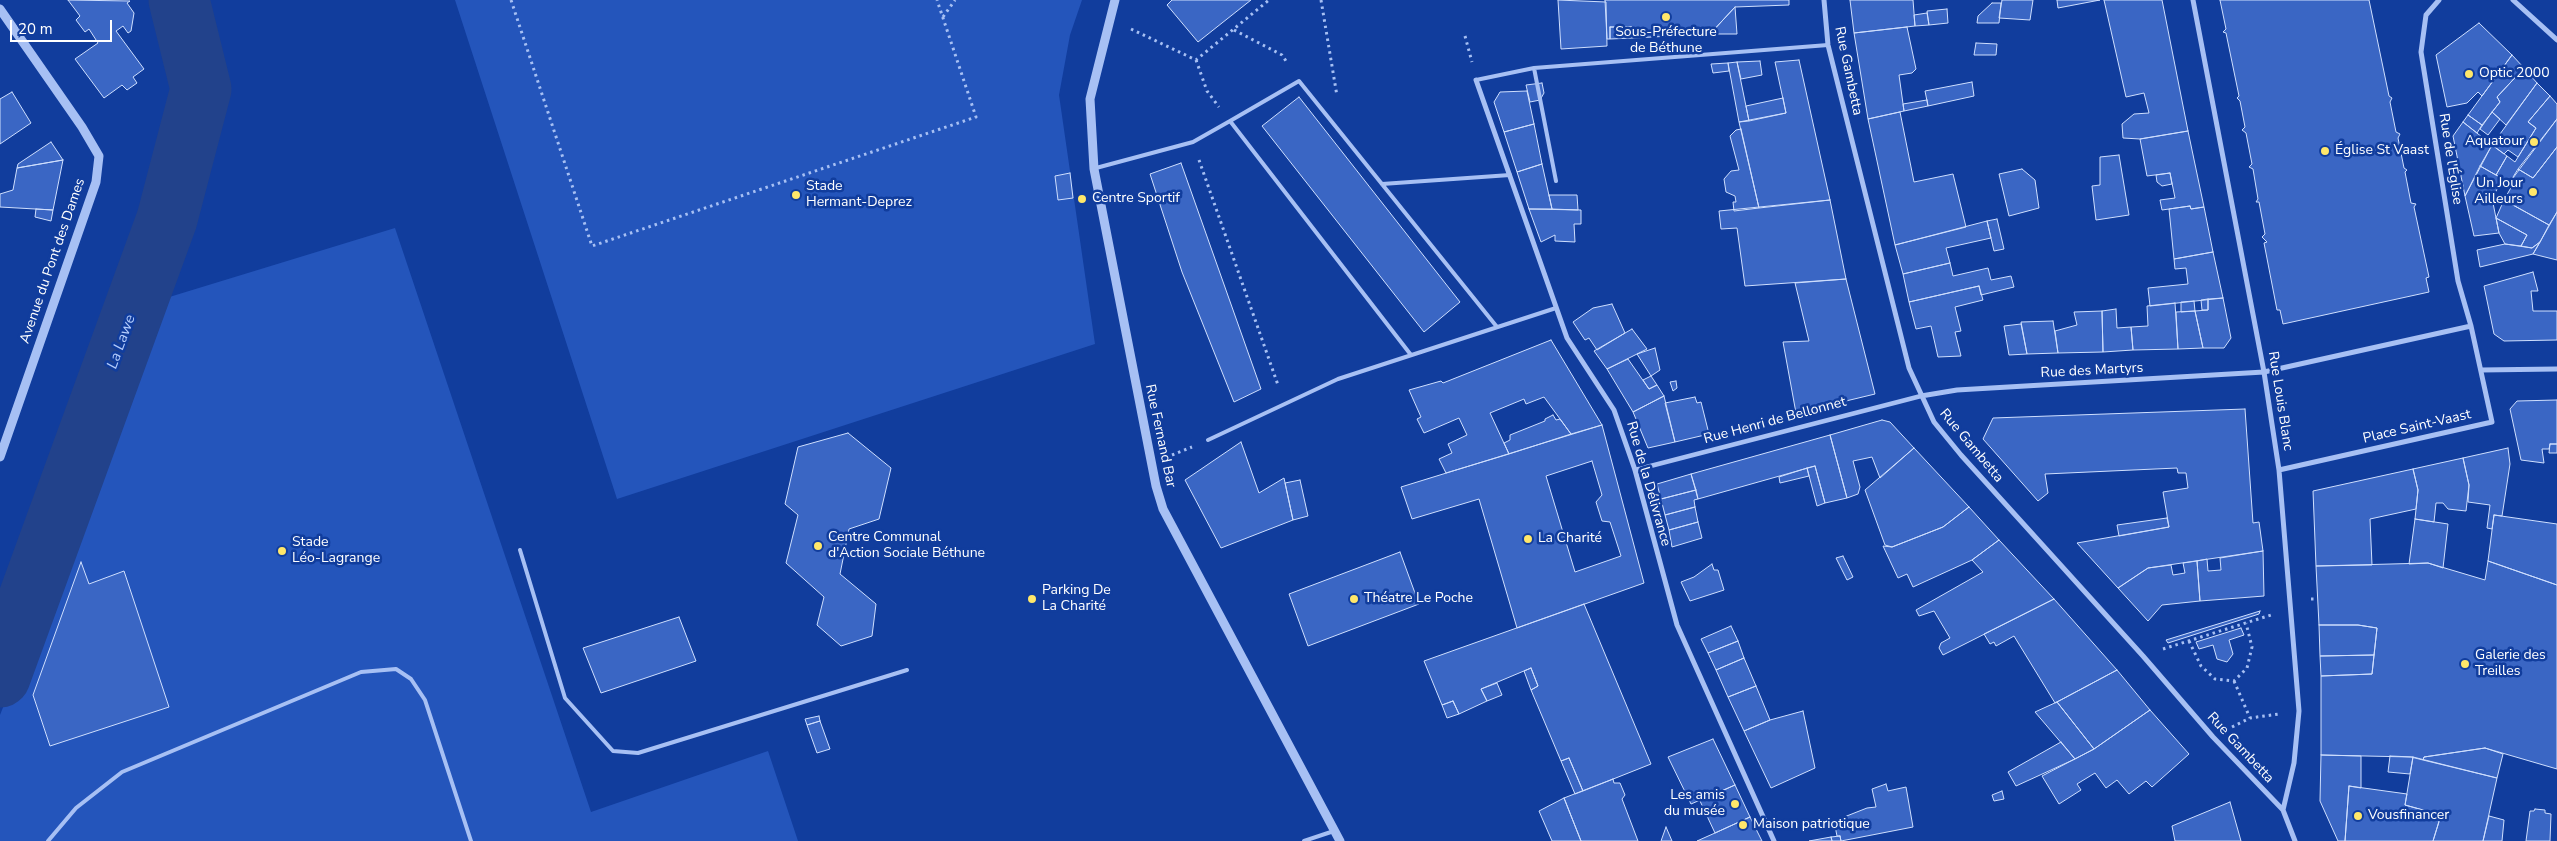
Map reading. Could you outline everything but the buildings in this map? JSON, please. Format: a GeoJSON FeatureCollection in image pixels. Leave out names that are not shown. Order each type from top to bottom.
{"type":"FeatureCollection","features":[{"type":"Feature","properties":{"kind":"street","name":"Rue Fernand Bar"},"geometry":{"type":"LineString","coordinates":[[1115,0],[1090,99],[1094,169],[1150,463],[1163,509],[1340,841]]}},
{"type":"Feature","properties":{"kind":"street","name":"Rue Gambetta"},"geometry":{"type":"LineString","coordinates":[[1824,0],[1828,46],[1909,368],[1934,422],[1961,455],[2144,656],[2214,737],[2283,810]]}},
{"type":"Feature","properties":{"kind":"street","name":"Rue Louis Blanc"},"geometry":{"type":"LineString","coordinates":[[2193,0],[2264,372],[2279,470],[2299,711],[2294,763],[2283,810]]}},
{"type":"Feature","properties":{"kind":"street","name":"Rue de l'Église"},"geometry":{"type":"LineString","coordinates":[[2439,0],[2426,14],[2420,52],[2458,282],[2471,326]]}},
{"type":"Feature","properties":{"kind":"street"},"geometry":{"type":"LineString","coordinates":[[2514,0],[2557,40]]}},
{"type":"Feature","properties":{"kind":"street","name":"Avenue du Pont des Dames"},"geometry":{"type":"LineString","coordinates":[[0,9],[99,156],[96,182],[0,457]]}},
{"type":"Feature","properties":{"kind":"street","name":"Rue de la Délivrance"},"geometry":{"type":"LineString","coordinates":[[1476,80],[1566,338],[1614,410],[1635,470],[1677,625],[1774,841]]}},
{"type":"Feature","properties":{"kind":"street"},"geometry":{"type":"LineString","coordinates":[[2264,372],[2471,326]]}},
{"type":"Feature","properties":{"kind":"street","name":"Place Saint-Vaast"},"geometry":{"type":"LineString","coordinates":[[2279,470],[2492,422],[2471,326]]}},
{"type":"Feature","properties":{"kind":"street"},"geometry":{"type":"LineString","coordinates":[[2480,370],[2557,369]]}},
{"type":"Feature","properties":{"kind":"street","name":"Rue des Martyrs"},"geometry":{"type":"LineString","coordinates":[[1921,396],[1957,390],[2264,372]]}},
{"type":"Feature","properties":{"kind":"street","name":"Rue Henri de Bellonnet"},"geometry":{"type":"LineString","coordinates":[[1635,470],[1921,396]]}},
{"type":"Feature","properties":{"kind":"street"},"geometry":{"type":"LineString","coordinates":[[2283,810],[2295,841]]}},
{"type":"Feature","properties":{"kind":"lane"},"geometry":{"type":"LineString","coordinates":[[1476,80],[1534,68],[1828,46]]}},
{"type":"Feature","properties":{"kind":"lane"},"geometry":{"type":"LineString","coordinates":[[1534,68],[1556,181]]}},
{"type":"Feature","properties":{"kind":"lane"},"geometry":{"type":"LineString","coordinates":[[1094,169],[1193,142],[1300,82],[1497,328]]}},
{"type":"Feature","properties":{"kind":"lane"},"geometry":{"type":"LineString","coordinates":[[1230,122],[1411,355]]}},
{"type":"Feature","properties":{"kind":"lane"},"geometry":{"type":"LineString","coordinates":[[1382,184],[1510,175]]}},
{"type":"Feature","properties":{"kind":"lane"},"geometry":{"type":"LineString","coordinates":[[1208,440],[1338,379],[1556,308]]}},
{"type":"Feature","properties":{"kind":"lane"},"geometry":{"type":"LineString","coordinates":[[520,550],[565,698],[613,751],[638,753],[907,670]]}},
{"type":"Feature","properties":{"kind":"lane"},"geometry":{"type":"LineString","coordinates":[[48,841],[76,808],[122,772],[361,672],[396,670],[411,679],[425,700],[471,841]]}},
{"type":"Feature","properties":{"kind":"lane"},"geometry":{"type":"LineString","coordinates":[[1304,841],[1334,831]]}},
{"type":"Feature","properties":{"kind":"path"},"geometry":{"type":"LineString","coordinates":[[511,0],[592,246],[976,118],[937,0]]}},
{"type":"Feature","properties":{"kind":"path"},"geometry":{"type":"LineString","coordinates":[[943,18],[955,0]]}},
{"type":"Feature","properties":{"kind":"path"},"geometry":{"type":"LineString","coordinates":[[1196,60],[1269,0]]}},
{"type":"Feature","properties":{"kind":"path"},"geometry":{"type":"LineString","coordinates":[[1321,0],[1339,105]]}},
{"type":"Feature","properties":{"kind":"path"},"geometry":{"type":"LineString","coordinates":[[1110,19],[1196,60],[1207,91],[1230,122]]}},
{"type":"Feature","properties":{"kind":"path"},"geometry":{"type":"LineString","coordinates":[[1234,30],[1282,55],[1300,82]]}},
{"type":"Feature","properties":{"kind":"path"},"geometry":{"type":"LineString","coordinates":[[1465,36],[1472,62]]}},
{"type":"Feature","properties":{"kind":"path"},"geometry":{"type":"LineString","coordinates":[[1193,142],[1284,404]]}},
{"type":"Feature","properties":{"kind":"path"},"geometry":{"type":"LineString","coordinates":[[2144,656],[2291,609]]}},
{"type":"Feature","properties":{"kind":"path"},"geometry":{"type":"LineString","coordinates":[[2234,681],[2246,668],[2252,647],[2246,623]]}},
{"type":"Feature","properties":{"kind":"path"},"geometry":{"type":"LineString","coordinates":[[2189,641],[2201,666],[2215,679],[2234,681]]}},
{"type":"Feature","properties":{"kind":"path"},"geometry":{"type":"LineString","coordinates":[[2234,681],[2250,718]]}},
{"type":"Feature","properties":{"kind":"path"},"geometry":{"type":"LineString","coordinates":[[2214,737],[2250,718],[2299,711]]}},
{"type":"Feature","properties":{"kind":"shaded area","name":"Stade Hermant-Deprez"},"geometry":{"type":"Polygon","coordinates":[[[455,0],[1082,0],[1070,35],[1059,95],[1095,344],[617,499],[455,0]]]}},
{"type":"Feature","properties":{"kind":"shaded area","name":"Stade Léo-Lagrange"},"geometry":{"type":"Polygon","coordinates":[[[395,228],[591,812],[768,751],[798,841],[0,841],[0,715],[46,599],[75,502],[140,306],[395,228]]]}},
{"type":"Feature","properties":{"kind":"waterway","name":"La Lawe"},"geometry":{"type":"LineString","coordinates":[[0,677],[167,219],[201,89],[179,0]]}},
{"type":"Feature","properties":{"kind":"place","name":"Sous-Préfecture de Béthune"},"geometry":{"type":"Point","coordinates":[1666,17]}},
{"type":"Feature","properties":{"kind":"place","name":"Optic 2000"},"geometry":{"type":"Point","coordinates":[2469,74]}},
{"type":"Feature","properties":{"kind":"place","name":"Aquatour"},"geometry":{"type":"Point","coordinates":[2534,142]}},
{"type":"Feature","properties":{"kind":"place","name":"Église St Vaast"},"geometry":{"type":"Point","coordinates":[2325,151]}},
{"type":"Feature","properties":{"kind":"place","name":"Un Jour Ailleurs"},"geometry":{"type":"Point","coordinates":[2533,192]}},
{"type":"Feature","properties":{"kind":"place","name":"Stade Hermant-Deprez"},"geometry":{"type":"Point","coordinates":[796,195]}},
{"type":"Feature","properties":{"kind":"place","name":"Centre Sportif"},"geometry":{"type":"Point","coordinates":[1082,199]}},
{"type":"Feature","properties":{"kind":"place","name":"La Charité"},"geometry":{"type":"Point","coordinates":[1528,539]}},
{"type":"Feature","properties":{"kind":"place","name":"Centre Communal d'Action Sociale Béthune"},"geometry":{"type":"Point","coordinates":[818,546]}},
{"type":"Feature","properties":{"kind":"place","name":"Stade Léo-Lagrange"},"geometry":{"type":"Point","coordinates":[282,551]}},
{"type":"Feature","properties":{"kind":"place","name":"Parking De La Charité"},"geometry":{"type":"Point","coordinates":[1032,599]}},
{"type":"Feature","properties":{"kind":"place","name":"Théatre Le Poche"},"geometry":{"type":"Point","coordinates":[1354,599]}},
{"type":"Feature","properties":{"kind":"place","name":"Galerie des Treilles"},"geometry":{"type":"Point","coordinates":[2465,664]}},
{"type":"Feature","properties":{"kind":"place","name":"Les amis du musée"},"geometry":{"type":"Point","coordinates":[1735,804]}},
{"type":"Feature","properties":{"kind":"place","name":"Vousfinancer"},"geometry":{"type":"Point","coordinates":[2358,816]}},
{"type":"Feature","properties":{"kind":"place","name":"Maison patriotique"},"geometry":{"type":"Point","coordinates":[1743,825]}}]}
